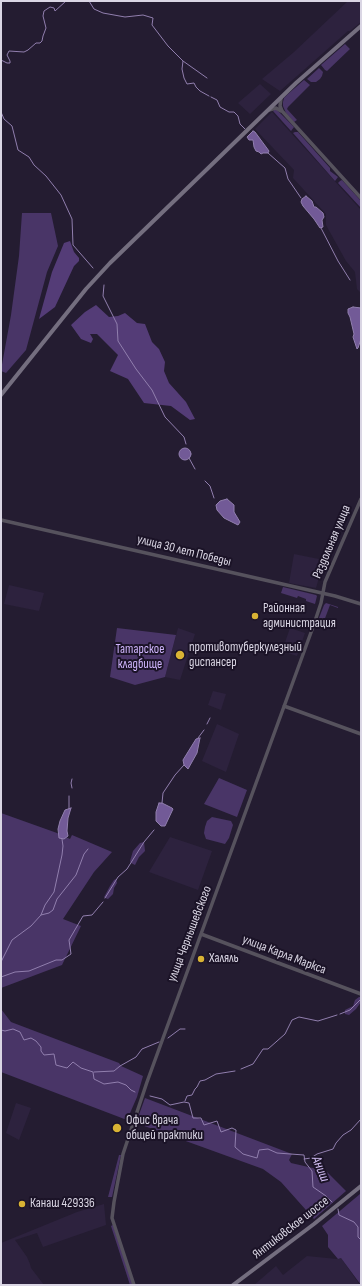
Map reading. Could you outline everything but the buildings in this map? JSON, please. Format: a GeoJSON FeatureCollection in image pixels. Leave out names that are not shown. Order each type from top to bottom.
{"type":"FeatureCollection","features":[{"type":"Feature","properties":{"kind":"main road"},"geometry":{"type":"LineString","coordinates":[[1,395],[86,289],[110,263],[265,112],[361,26]]}},
{"type":"Feature","properties":{"kind":"main road","name":"Янтиковское шоссе"},"geometry":{"type":"LineString","coordinates":[[233,1285],[361,1186]]}},
{"type":"Feature","properties":{"kind":"street"},"geometry":{"type":"LineString","coordinates":[[282,96],[280,106],[282,111],[361,198]]}},
{"type":"Feature","properties":{"kind":"street"},"geometry":{"type":"LineString","coordinates":[[265,112],[274,108],[282,111]]}},
{"type":"Feature","properties":{"kind":"street","name":"Раздольная улица"},"geometry":{"type":"LineString","coordinates":[[322,593],[325,582],[361,499]]}},
{"type":"Feature","properties":{"kind":"street","name":"улица 30 лет Победы"},"geometry":{"type":"LineString","coordinates":[[1,520],[322,593],[361,604]]}},
{"type":"Feature","properties":{"kind":"street","name":"улица Чернышевского"},"geometry":{"type":"LineString","coordinates":[[134,1285],[112,1218],[123,1154],[142,1096],[321,603],[322,593]]}},
{"type":"Feature","properties":{"kind":"street"},"geometry":{"type":"LineString","coordinates":[[284,706],[361,734]]}},
{"type":"Feature","properties":{"kind":"street","name":"улица Карла Маркса"},"geometry":{"type":"LineString","coordinates":[[201,934],[361,994]]}},
{"type":"Feature","properties":{"kind":"shaded area"},"geometry":{"type":"Polygon","coordinates":[[[348,1],[361,1],[361,22],[348,31],[280,91],[262,79],[294,52],[348,1]]]}},
{"type":"Feature","properties":{"kind":"shaded area"},"geometry":{"type":"Polygon","coordinates":[[[260,84],[271,94],[250,114],[238,103],[260,84]]]}},
{"type":"Feature","properties":{"kind":"shaded area"},"geometry":{"type":"Polygon","coordinates":[[[272,112],[361,210],[361,293],[357,289],[355,272],[346,261],[326,225],[326,214],[293,178],[294,170],[255,129],[272,112]]]}},
{"type":"Feature","properties":{"kind":"shaded area"},"geometry":{"type":"Polygon","coordinates":[[[253,131],[269,151],[268,153],[261,154],[256,151],[253,140],[249,140],[247,137],[253,131]]]}},
{"type":"Feature","properties":{"kind":"shaded area"},"geometry":{"type":"Polygon","coordinates":[[[306,196],[312,201],[314,207],[323,213],[323,227],[320,228],[303,206],[301,202],[306,196]]]}},
{"type":"Feature","properties":{"kind":"shaded area"},"geometry":{"type":"Polygon","coordinates":[[[70,241],[74,252],[79,258],[79,261],[74,266],[55,307],[39,319],[52,272],[64,243],[70,241]]]}},
{"type":"Feature","properties":{"kind":"shaded area"},"geometry":{"type":"Polygon","coordinates":[[[96,305],[109,317],[118,316],[125,313],[137,323],[145,324],[152,342],[159,349],[165,362],[164,371],[169,383],[186,402],[195,419],[190,420],[171,406],[144,403],[128,379],[110,371],[118,355],[97,334],[90,334],[93,339],[91,343],[81,339],[71,325],[85,312],[96,305]]]}},
{"type":"Feature","properties":{"kind":"shaded area"},"geometry":{"type":"Polygon","coordinates":[[[353,307],[361,308],[361,339],[357,349],[348,313],[348,309],[353,307]]]}},
{"type":"Feature","properties":{"kind":"shaded area"},"geometry":{"type":"Polygon","coordinates":[[[187,448],[190,449],[190,459],[183,460],[180,459],[179,452],[180,449],[187,448]]]}},
{"type":"Feature","properties":{"kind":"shaded area"},"geometry":{"type":"Polygon","coordinates":[[[227,499],[234,505],[234,512],[240,522],[238,525],[224,518],[217,510],[216,505],[220,501],[227,499]]]}},
{"type":"Feature","properties":{"kind":"shaded area"},"geometry":{"type":"Polygon","coordinates":[[[294,554],[324,560],[316,588],[289,583],[294,554]]]}},
{"type":"Feature","properties":{"kind":"shaded area"},"geometry":{"type":"Polygon","coordinates":[[[9,585],[44,593],[39,611],[4,604],[9,585]]]}},
{"type":"Feature","properties":{"kind":"shaded area","name":"противотуберкулезный диспансер"},"geometry":{"type":"Polygon","coordinates":[[[178,628],[195,634],[180,680],[165,677],[178,628]]]}},
{"type":"Feature","properties":{"kind":"shaded area"},"geometry":{"type":"Polygon","coordinates":[[[290,628],[305,633],[297,656],[282,651],[290,628]]]}},
{"type":"Feature","properties":{"kind":"shaded area"},"geometry":{"type":"Polygon","coordinates":[[[213,691],[226,694],[221,710],[208,705],[213,691]]]}},
{"type":"Feature","properties":{"kind":"shaded area"},"geometry":{"type":"Polygon","coordinates":[[[217,724],[239,734],[226,772],[202,761],[217,724]]]}},
{"type":"Feature","properties":{"kind":"shaded area"},"geometry":{"type":"Polygon","coordinates":[[[200,738],[197,753],[188,769],[184,765],[183,760],[196,739],[200,738]]]}},
{"type":"Feature","properties":{"kind":"shaded area"},"geometry":{"type":"Polygon","coordinates":[[[159,803],[173,809],[165,826],[161,826],[156,821],[156,812],[159,803]]]}},
{"type":"Feature","properties":{"kind":"shaded area"},"geometry":{"type":"Polygon","coordinates":[[[71,808],[68,818],[68,836],[64,839],[59,838],[58,829],[60,821],[65,810],[71,808]]]}},
{"type":"Feature","properties":{"kind":"shaded area"},"geometry":{"type":"Polygon","coordinates":[[[170,837],[212,851],[198,890],[149,872],[170,837]]]}},
{"type":"Feature","properties":{"kind":"shaded area"},"geometry":{"type":"Polygon","coordinates":[[[16,1103],[31,1108],[19,1140],[6,1133],[16,1103]]]}},
{"type":"Feature","properties":{"kind":"shaded area"},"geometry":{"type":"Polygon","coordinates":[[[104,1204],[106,1225],[43,1247],[37,1233],[15,1240],[27,1257],[31,1268],[44,1285],[1,1285],[1,1243],[77,1212],[104,1204]]]}},
{"type":"Feature","properties":{"kind":"shaded area"},"geometry":{"type":"Polygon","coordinates":[[[307,1256],[337,1259],[341,1258],[360,1285],[254,1285],[276,1266],[283,1275],[307,1256]]]}},
{"type":"Feature","properties":{"kind":"green space"},"geometry":{"type":"Polygon","coordinates":[[[345,44],[350,49],[327,71],[325,70],[321,65],[345,44]]]}},
{"type":"Feature","properties":{"kind":"green space"},"geometry":{"type":"Polygon","coordinates":[[[319,68],[323,72],[320,79],[316,82],[311,82],[307,79],[319,68]]]}},
{"type":"Feature","properties":{"kind":"green space"},"geometry":{"type":"Polygon","coordinates":[[[304,80],[310,85],[287,109],[297,120],[294,122],[286,113],[283,102],[284,98],[304,80]]]}},
{"type":"Feature","properties":{"kind":"green space"},"geometry":{"type":"Polygon","coordinates":[[[276,109],[294,127],[291,131],[273,111],[276,109]]]}},
{"type":"Feature","properties":{"kind":"green space"},"geometry":{"type":"Polygon","coordinates":[[[298,132],[330,168],[330,171],[338,177],[335,181],[293,133],[298,132]]]}},
{"type":"Feature","properties":{"kind":"green space"},"geometry":{"type":"Polygon","coordinates":[[[342,180],[361,201],[361,208],[338,183],[342,180]]]}},
{"type":"Feature","properties":{"kind":"green space"},"geometry":{"type":"Polygon","coordinates":[[[22,213],[51,213],[58,246],[47,272],[26,350],[6,373],[1,370],[11,315],[19,256],[22,213]]]}},
{"type":"Feature","properties":{"kind":"green space"},"geometry":{"type":"Polygon","coordinates":[[[283,587],[316,595],[315,604],[298,596],[297,598],[281,593],[283,587]]]}},
{"type":"Feature","properties":{"kind":"green space"},"geometry":{"type":"Polygon","coordinates":[[[326,603],[338,608],[330,605],[321,629],[316,627],[318,623],[321,624],[322,620],[319,618],[326,603]]]}},
{"type":"Feature","properties":{"kind":"green space","name":"Татарское кладбище"},"geometry":{"type":"Polygon","coordinates":[[[117,628],[176,635],[165,677],[135,685],[110,677],[117,628]]]}},
{"type":"Feature","properties":{"kind":"green space"},"geometry":{"type":"Polygon","coordinates":[[[219,778],[247,790],[237,817],[204,804],[219,778]]]}},
{"type":"Feature","properties":{"kind":"green space"},"geometry":{"type":"Polygon","coordinates":[[[1,813],[70,839],[72,835],[112,852],[94,872],[63,919],[81,926],[62,965],[1,988],[1,813]]]}},
{"type":"Feature","properties":{"kind":"green space"},"geometry":{"type":"Polygon","coordinates":[[[212,817],[231,821],[233,825],[229,838],[225,844],[206,839],[204,833],[205,827],[207,821],[212,817]]]}},
{"type":"Feature","properties":{"kind":"green space"},"geometry":{"type":"Polygon","coordinates":[[[144,842],[145,851],[139,857],[135,865],[131,863],[130,861],[133,851],[140,843],[144,842]]]}},
{"type":"Feature","properties":{"kind":"green space"},"geometry":{"type":"Polygon","coordinates":[[[116,879],[117,883],[113,894],[108,899],[105,898],[104,897],[110,886],[116,879]]]}},
{"type":"Feature","properties":{"kind":"green space"},"geometry":{"type":"Polygon","coordinates":[[[361,997],[361,1002],[356,1009],[349,1015],[345,1014],[345,1010],[353,1006],[355,1000],[361,997]]]}},
{"type":"Feature","properties":{"kind":"green space"},"geometry":{"type":"Polygon","coordinates":[[[1,1009],[11,1022],[119,1063],[121,1066],[143,1076],[137,1097],[127,1120],[1,1072],[1,1009]]]}},
{"type":"Feature","properties":{"kind":"green space"},"geometry":{"type":"Polygon","coordinates":[[[145,1098],[292,1154],[289,1160],[291,1163],[326,1171],[346,1191],[314,1219],[281,1182],[263,1169],[136,1123],[145,1098]]]}},
{"type":"Feature","properties":{"kind":"green space"},"geometry":{"type":"Polygon","coordinates":[[[119,1155],[121,1155],[112,1197],[108,1197],[119,1155]]]}},
{"type":"Feature","properties":{"kind":"green space"},"geometry":{"type":"Polygon","coordinates":[[[360,1194],[361,1285],[341,1258],[338,1259],[328,1247],[328,1235],[322,1226],[360,1194]]]}},
{"type":"Feature","properties":{"kind":"green space"},"geometry":{"type":"Polygon","coordinates":[[[113,1225],[133,1285],[130,1285],[111,1226],[113,1225]]]}},
{"type":"Feature","properties":{"kind":"waterway"},"geometry":{"type":"LineString","coordinates":[[1,60],[10,63],[7,55],[9,51],[24,52],[36,43],[40,43],[46,28],[43,16],[44,11],[50,7],[54,8],[55,11],[66,1]]}},
{"type":"Feature","properties":{"kind":"waterway"},"geometry":{"type":"LineString","coordinates":[[89,1],[94,9],[103,13],[125,17],[143,15],[153,18],[152,25],[168,46],[183,61],[182,69],[187,84],[194,83],[200,91],[209,96]]}},
{"type":"Feature","properties":{"kind":"waterway"},"geometry":{"type":"LineString","coordinates":[[183,61],[207,78]]}},
{"type":"Feature","properties":{"kind":"waterway"},"geometry":{"type":"LineString","coordinates":[[211,97],[217,100],[220,107],[229,112],[234,112],[238,116],[240,124],[245,129]]}},
{"type":"Feature","properties":{"kind":"waterway"},"geometry":{"type":"LineString","coordinates":[[1,112],[4,119],[12,126],[18,150],[29,157],[34,165],[46,176],[61,195],[72,219],[73,245],[93,268]]}},
{"type":"Feature","properties":{"kind":"waterway"},"geometry":{"type":"LineString","coordinates":[[268,153],[285,168],[288,179],[301,198]]}},
{"type":"Feature","properties":{"kind":"waterway"},"geometry":{"type":"LineString","coordinates":[[321,228],[338,261],[350,280]]}},
{"type":"Feature","properties":{"kind":"waterway"},"geometry":{"type":"LineString","coordinates":[[104,285],[103,296],[117,324],[118,341],[152,390],[165,417],[184,437],[186,444]]}},
{"type":"Feature","properties":{"kind":"waterway"},"geometry":{"type":"LineString","coordinates":[[189,458],[195,469]]}},
{"type":"Feature","properties":{"kind":"waterway"},"geometry":{"type":"LineString","coordinates":[[205,481],[210,486],[214,498]]}},
{"type":"Feature","properties":{"kind":"waterway"},"geometry":{"type":"LineString","coordinates":[[207,724],[210,718]]}},
{"type":"Feature","properties":{"kind":"waterway"},"geometry":{"type":"LineString","coordinates":[[198,738],[204,730]]}},
{"type":"Feature","properties":{"kind":"waterway"},"geometry":{"type":"LineString","coordinates":[[162,803],[163,793],[184,765]]}},
{"type":"Feature","properties":{"kind":"waterway"},"geometry":{"type":"LineString","coordinates":[[72,779],[72,788]]}},
{"type":"Feature","properties":{"kind":"waterway"},"geometry":{"type":"LineString","coordinates":[[69,796],[69,809]]}},
{"type":"Feature","properties":{"kind":"waterway"},"geometry":{"type":"LineString","coordinates":[[105,898],[118,877],[127,869],[144,842],[154,830]]}},
{"type":"Feature","properties":{"kind":"waterway"},"geometry":{"type":"LineString","coordinates":[[1,962],[12,940],[31,926],[41,915],[45,905],[54,892],[62,855],[62,839]]}},
{"type":"Feature","properties":{"kind":"waterway"},"geometry":{"type":"LineString","coordinates":[[41,915],[49,913],[53,910],[57,899],[76,875],[84,854],[88,849]]}},
{"type":"Feature","properties":{"kind":"waterway"},"geometry":{"type":"LineString","coordinates":[[1,977],[15,972],[29,971],[56,960],[62,960],[71,954],[69,940],[83,916],[92,915],[103,902]]}},
{"type":"Feature","properties":{"kind":"waterway"},"geometry":{"type":"LineString","coordinates":[[340,1014],[350,1010],[361,999]]}},
{"type":"Feature","properties":{"kind":"waterway"},"geometry":{"type":"LineString","coordinates":[[241,1069],[253,1064],[263,1049],[268,1049],[285,1034],[292,1020],[299,1017],[318,1021],[337,1015]]}},
{"type":"Feature","properties":{"kind":"waterway","name":"Аниш"},"geometry":{"type":"LineString","coordinates":[[1,1030],[5,1031],[13,1029],[20,1032],[24,1040],[31,1038],[36,1041],[41,1047],[41,1051],[44,1055],[54,1054],[56,1065],[67,1068],[73,1062],[81,1068],[93,1072],[94,1079],[104,1084],[118,1082],[126,1085],[135,1092]]}},
{"type":"Feature","properties":{"kind":"waterway"},"geometry":{"type":"LineString","coordinates":[[168,1038],[180,1029],[185,1029]]}},
{"type":"Feature","properties":{"kind":"waterway"},"geometry":{"type":"LineString","coordinates":[[94,1072],[114,1071],[136,1057],[142,1049],[159,1042]]}},
{"type":"Feature","properties":{"kind":"waterway"},"geometry":{"type":"LineString","coordinates":[[185,1101],[187,1096],[192,1095],[200,1081],[216,1074],[235,1071]]}},
{"type":"Feature","properties":{"kind":"waterway","name":"Аниш"},"geometry":{"type":"LineString","coordinates":[[150,1096],[162,1099],[170,1105],[184,1102],[189,1103],[193,1118],[201,1118],[204,1125],[217,1121],[221,1132],[232,1128],[236,1130],[235,1147],[243,1154],[257,1158],[259,1150],[268,1149],[277,1153],[304,1155],[305,1162],[312,1171],[313,1187],[332,1202]]}},
{"type":"Feature","properties":{"kind":"waterway"},"geometry":{"type":"LineString","coordinates":[[304,1159],[311,1158],[317,1154],[333,1149],[343,1135],[351,1130],[361,1119]]}},
{"type":"Feature","properties":{"kind":"waterway","name":"Аниш"},"geometry":{"type":"LineString","coordinates":[[338,1209],[339,1215],[354,1222],[358,1227],[358,1237],[361,1240]]}},
{"type":"Feature","properties":{"kind":"place","name":"Районная администрация"},"geometry":{"type":"Point","coordinates":[255,616]}},
{"type":"Feature","properties":{"kind":"place","name":"противотуберкулезный диспансер"},"geometry":{"type":"Point","coordinates":[180,655]}},
{"type":"Feature","properties":{"kind":"place","name":"Халяль"},"geometry":{"type":"Point","coordinates":[201,959]}},
{"type":"Feature","properties":{"kind":"place","name":"Офис врача общей практики"},"geometry":{"type":"Point","coordinates":[117,1128]}},
{"type":"Feature","properties":{"kind":"place","name":"Канаш 429336"},"geometry":{"type":"Point","coordinates":[22,1204]}}]}
